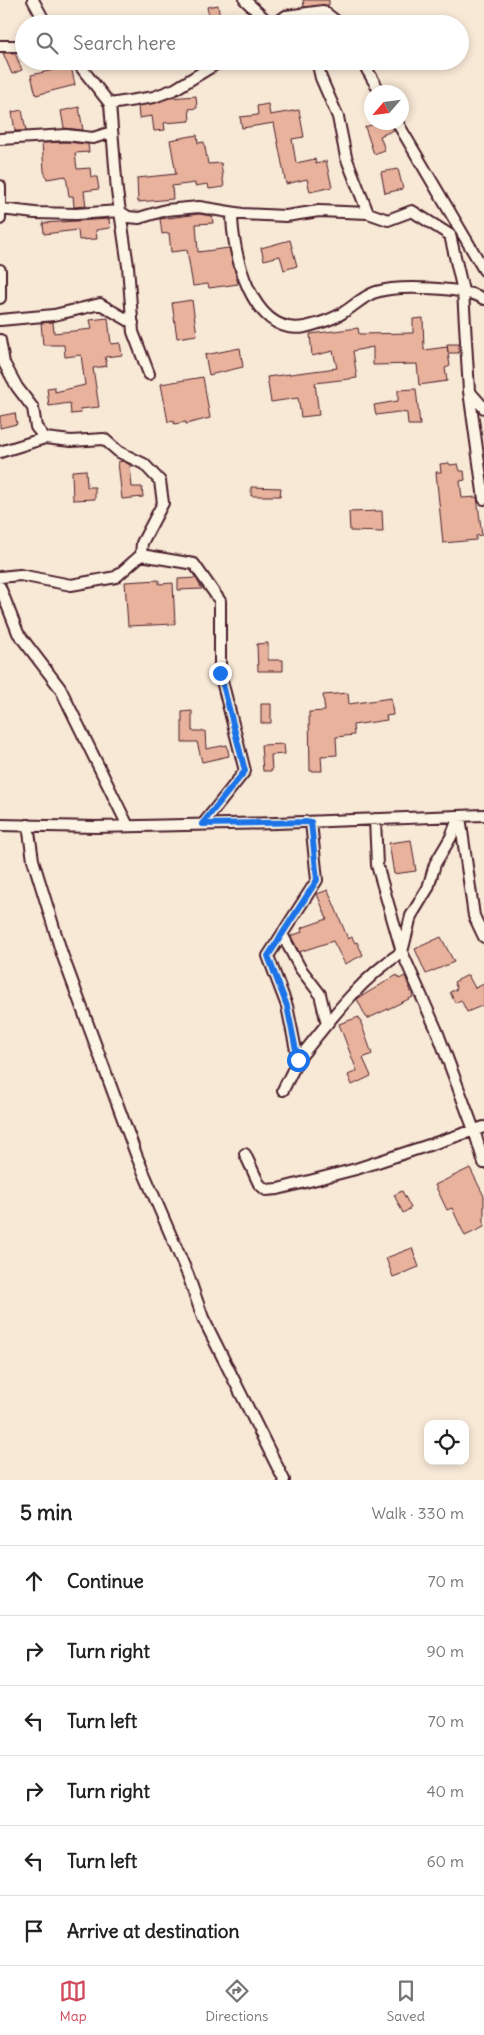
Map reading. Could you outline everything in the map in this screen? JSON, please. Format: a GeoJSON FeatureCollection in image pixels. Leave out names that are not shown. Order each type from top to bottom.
{"type":"FeatureCollection","features":[{"type":"Feature","properties":{"kind":"street"},"geometry":{"type":"LineString","coordinates":[[34,0],[42,15]]}},
{"type":"Feature","properties":{"kind":"street"},"geometry":{"type":"LineString","coordinates":[[245,0],[261,15]]}},
{"type":"Feature","properties":{"kind":"street"},"geometry":{"type":"LineString","coordinates":[[316,15],[323,11],[328,15]]}},
{"type":"Feature","properties":{"kind":"street"},"geometry":{"type":"LineString","coordinates":[[0,46],[15,46]]}},
{"type":"Feature","properties":{"kind":"street"},"geometry":{"type":"LineString","coordinates":[[83,70],[110,104],[119,211],[128,266],[133,332],[149,374]]}},
{"type":"Feature","properties":{"kind":"street"},"geometry":{"type":"LineString","coordinates":[[110,104],[154,97],[175,89],[206,70]]}},
{"type":"Feature","properties":{"kind":"street"},"geometry":{"type":"LineString","coordinates":[[319,70],[338,117],[346,156],[368,213]]}},
{"type":"Feature","properties":{"kind":"street"},"geometry":{"type":"LineString","coordinates":[[367,70],[376,85]]}},
{"type":"Feature","properties":{"kind":"street"},"geometry":{"type":"LineString","coordinates":[[402,130],[484,270]]}},
{"type":"Feature","properties":{"kind":"street"},"geometry":{"type":"LineString","coordinates":[[0,139],[66,135],[93,138],[112,132]]}},
{"type":"Feature","properties":{"kind":"street"},"geometry":{"type":"LineString","coordinates":[[0,186],[0,214],[76,214],[119,211],[128,217],[139,218],[166,210],[199,207],[232,213],[286,216],[319,211],[368,213],[388,220],[412,212],[450,235],[463,291],[469,391],[484,499]]}},
{"type":"Feature","properties":{"kind":"street"},"geometry":{"type":"LineString","coordinates":[[232,213],[232,236],[242,279],[258,307],[273,320],[291,327],[304,327],[342,314],[373,292],[394,287],[463,291],[484,299]]}},
{"type":"Feature","properties":{"kind":"street"},"geometry":{"type":"LineString","coordinates":[[0,270],[0,298]]}},
{"type":"Feature","properties":{"kind":"street"},"geometry":{"type":"LineString","coordinates":[[0,320],[54,315],[100,304],[133,323]]}},
{"type":"Feature","properties":{"kind":"street"},"geometry":{"type":"LineString","coordinates":[[0,340],[4,363],[32,408],[36,427],[45,438]]}},
{"type":"Feature","properties":{"kind":"street"},"geometry":{"type":"LineString","coordinates":[[469,391],[484,408]]}},
{"type":"Feature","properties":{"kind":"street"},"geometry":{"type":"LineString","coordinates":[[0,452],[45,438],[71,441],[104,439],[119,452],[144,464],[160,481],[162,503],[142,543],[140,555],[116,577],[71,585],[20,575],[0,577]]}},
{"type":"Feature","properties":{"kind":"street"},"geometry":{"type":"LineString","coordinates":[[140,555],[194,564],[220,601],[220,673],[245,771],[202,824]]}},
{"type":"Feature","properties":{"kind":"street"},"geometry":{"type":"LineString","coordinates":[[0,587],[18,633],[60,688],[128,826]]}},
{"type":"Feature","properties":{"kind":"street"},"geometry":{"type":"LineString","coordinates":[[0,825],[128,826],[311,822],[484,815]]}},
{"type":"Feature","properties":{"kind":"street"},"geometry":{"type":"LineString","coordinates":[[460,816],[474,916],[484,937]]}},
{"type":"Feature","properties":{"kind":"street"},"geometry":{"type":"LineString","coordinates":[[283,1090],[298,1060],[327,1024],[384,964],[402,952],[411,916],[428,888],[435,864],[451,837],[460,816]]}},
{"type":"Feature","properties":{"kind":"street"},"geometry":{"type":"LineString","coordinates":[[375,819],[377,865],[402,952],[479,1128],[484,1163]]}},
{"type":"Feature","properties":{"kind":"street"},"geometry":{"type":"LineString","coordinates":[[298,1060],[287,1006],[268,956],[317,880],[311,822]]}},
{"type":"Feature","properties":{"kind":"street"},"geometry":{"type":"LineString","coordinates":[[28,825],[33,860],[62,954],[137,1157],[188,1275],[203,1318],[284,1480]]}},
{"type":"Feature","properties":{"kind":"street"},"geometry":{"type":"LineString","coordinates":[[282,934],[300,968],[320,994],[327,1024]]}},
{"type":"Feature","properties":{"kind":"street"},"geometry":{"type":"LineString","coordinates":[[245,1154],[259,1184],[266,1190],[278,1189],[356,1169],[479,1128]]}},
{"type":"Feature","properties":{"kind":"building"},"geometry":{"type":"Polygon","coordinates":[[[303,0],[329,0],[329,5],[304,7],[303,0]]]}},
{"type":"Feature","properties":{"kind":"building"},"geometry":{"type":"Polygon","coordinates":[[[218,5],[219,15],[209,15],[207,7],[218,5]]]}},
{"type":"Feature","properties":{"kind":"building"},"geometry":{"type":"Polygon","coordinates":[[[3,53],[15,53],[15,70],[22,70],[12,74],[3,53]]]}},
{"type":"Feature","properties":{"kind":"building"},"geometry":{"type":"Polygon","coordinates":[[[53,70],[72,70],[75,85],[36,95],[31,75],[53,70]]]}},
{"type":"Feature","properties":{"kind":"building"},"geometry":{"type":"Polygon","coordinates":[[[196,96],[197,108],[189,109],[190,121],[164,123],[165,130],[154,131],[152,116],[139,118],[138,106],[170,98],[196,96]]]}},
{"type":"Feature","properties":{"kind":"building"},"geometry":{"type":"Polygon","coordinates":[[[268,104],[270,115],[299,110],[304,137],[292,139],[296,163],[315,159],[316,164],[326,161],[332,187],[310,192],[307,179],[286,184],[274,123],[242,128],[240,117],[258,115],[257,106],[268,104]]]}},
{"type":"Feature","properties":{"kind":"building"},"geometry":{"type":"Polygon","coordinates":[[[79,107],[83,130],[64,128],[61,111],[79,107]]]}},
{"type":"Feature","properties":{"kind":"building"},"geometry":{"type":"Polygon","coordinates":[[[22,110],[26,131],[15,131],[12,112],[22,110]]]}},
{"type":"Feature","properties":{"kind":"building"},"geometry":{"type":"Polygon","coordinates":[[[366,130],[394,130],[380,136],[385,150],[374,154],[366,130]]]}},
{"type":"Feature","properties":{"kind":"building"},"geometry":{"type":"Polygon","coordinates":[[[197,135],[198,143],[204,142],[208,164],[221,163],[224,187],[209,189],[208,184],[195,186],[195,183],[172,186],[173,199],[138,202],[137,178],[176,174],[170,140],[197,135]]]}},
{"type":"Feature","properties":{"kind":"building"},"geometry":{"type":"Polygon","coordinates":[[[66,142],[88,144],[89,152],[75,153],[77,169],[90,168],[91,177],[97,177],[99,189],[84,191],[86,206],[74,207],[73,196],[69,196],[66,176],[47,179],[44,171],[42,143],[66,142]]]}},
{"type":"Feature","properties":{"kind":"building"},"geometry":{"type":"Polygon","coordinates":[[[398,169],[403,189],[385,193],[381,172],[398,169]]]}},
{"type":"Feature","properties":{"kind":"building"},"geometry":{"type":"Polygon","coordinates":[[[199,214],[212,216],[213,223],[196,224],[198,252],[229,248],[238,284],[209,288],[208,284],[193,286],[187,250],[171,252],[169,233],[162,234],[160,219],[199,214]]]}},
{"type":"Feature","properties":{"kind":"building"},"geometry":{"type":"Polygon","coordinates":[[[109,219],[110,228],[96,230],[97,239],[79,240],[78,230],[44,234],[43,223],[109,219]]]}},
{"type":"Feature","properties":{"kind":"building"},"geometry":{"type":"Polygon","coordinates":[[[290,240],[297,266],[284,270],[280,256],[264,260],[261,248],[290,240]]]}},
{"type":"Feature","properties":{"kind":"building"},"geometry":{"type":"Polygon","coordinates":[[[192,300],[197,335],[177,338],[172,303],[192,300]]]}},
{"type":"Feature","properties":{"kind":"building"},"geometry":{"type":"Polygon","coordinates":[[[108,318],[111,344],[120,343],[122,355],[105,357],[107,366],[93,368],[99,407],[80,409],[81,413],[71,414],[70,403],[49,406],[47,388],[55,387],[55,392],[85,385],[81,355],[65,357],[64,345],[43,345],[41,323],[53,322],[54,333],[92,329],[90,320],[108,318]]]}},
{"type":"Feature","properties":{"kind":"building"},"geometry":{"type":"Polygon","coordinates":[[[423,318],[424,350],[447,347],[448,352],[447,344],[459,344],[459,353],[448,353],[450,366],[445,368],[447,381],[419,385],[417,364],[373,365],[373,347],[353,351],[357,378],[315,383],[319,415],[301,417],[298,398],[271,402],[267,377],[337,368],[333,351],[312,356],[310,334],[358,328],[359,334],[413,333],[413,319],[423,318]]]}},
{"type":"Feature","properties":{"kind":"building"},"geometry":{"type":"Polygon","coordinates":[[[240,348],[243,367],[209,375],[205,355],[240,348]]]}},
{"type":"Feature","properties":{"kind":"building"},"geometry":{"type":"Polygon","coordinates":[[[203,377],[210,418],[186,424],[186,422],[174,424],[174,421],[168,422],[161,384],[203,377]]]}},
{"type":"Feature","properties":{"kind":"building"},"geometry":{"type":"Polygon","coordinates":[[[416,389],[420,425],[408,425],[407,413],[398,412],[376,415],[374,405],[398,401],[398,390],[416,389]]]}},
{"type":"Feature","properties":{"kind":"building"},"geometry":{"type":"Polygon","coordinates":[[[15,413],[17,424],[0,428],[0,416],[15,413]]]}},
{"type":"Feature","properties":{"kind":"building"},"geometry":{"type":"Polygon","coordinates":[[[123,461],[130,465],[132,487],[142,487],[143,497],[122,499],[118,462],[123,461]]]}},
{"type":"Feature","properties":{"kind":"building"},"geometry":{"type":"Polygon","coordinates":[[[449,463],[450,465],[458,464],[460,471],[464,471],[465,480],[460,481],[462,498],[477,497],[482,535],[476,536],[476,540],[443,543],[436,472],[441,472],[440,464],[449,463]]]}},
{"type":"Feature","properties":{"kind":"building"},"geometry":{"type":"Polygon","coordinates":[[[86,470],[87,487],[95,487],[95,499],[73,500],[72,471],[86,470]]]}},
{"type":"Feature","properties":{"kind":"building"},"geometry":{"type":"Polygon","coordinates":[[[251,487],[281,488],[280,496],[251,496],[251,487]]]}},
{"type":"Feature","properties":{"kind":"building"},"geometry":{"type":"Polygon","coordinates":[[[382,511],[383,532],[350,531],[349,512],[382,511]]]}},
{"type":"Feature","properties":{"kind":"building"},"geometry":{"type":"Polygon","coordinates":[[[196,578],[202,589],[178,590],[178,579],[196,578]]]}},
{"type":"Feature","properties":{"kind":"building"},"geometry":{"type":"Polygon","coordinates":[[[159,580],[159,584],[173,583],[175,624],[128,626],[125,582],[159,580]]]}},
{"type":"Feature","properties":{"kind":"building"},"geometry":{"type":"Polygon","coordinates":[[[268,643],[268,660],[283,660],[283,671],[258,671],[257,644],[268,643]]]}},
{"type":"Feature","properties":{"kind":"building"},"geometry":{"type":"Polygon","coordinates":[[[348,693],[349,704],[391,698],[393,715],[386,716],[387,720],[353,725],[354,735],[336,737],[337,755],[321,756],[322,771],[310,771],[309,712],[325,711],[323,695],[348,693]]]}},
{"type":"Feature","properties":{"kind":"building"},"geometry":{"type":"Polygon","coordinates":[[[261,704],[271,704],[271,723],[261,723],[261,704]]]}},
{"type":"Feature","properties":{"kind":"building"},"geometry":{"type":"Polygon","coordinates":[[[192,711],[192,731],[205,731],[206,749],[227,745],[229,756],[202,762],[197,742],[182,742],[182,712],[192,711]]]}},
{"type":"Feature","properties":{"kind":"building"},"geometry":{"type":"Polygon","coordinates":[[[284,744],[285,754],[271,755],[272,771],[263,771],[261,745],[284,744]]]}},
{"type":"Feature","properties":{"kind":"building"},"geometry":{"type":"Polygon","coordinates":[[[411,840],[416,871],[394,874],[389,843],[411,840]]]}},
{"type":"Feature","properties":{"kind":"building"},"geometry":{"type":"Polygon","coordinates":[[[328,890],[348,939],[352,937],[355,943],[357,942],[363,955],[345,964],[333,941],[299,952],[291,936],[302,932],[301,928],[327,919],[317,894],[328,890]]]}},
{"type":"Feature","properties":{"kind":"building"},"geometry":{"type":"Polygon","coordinates":[[[441,937],[454,962],[426,974],[415,949],[441,937]]]}},
{"type":"Feature","properties":{"kind":"building"},"geometry":{"type":"Polygon","coordinates":[[[397,975],[399,979],[405,976],[413,997],[367,1019],[357,999],[397,975]]]}},
{"type":"Feature","properties":{"kind":"building"},"geometry":{"type":"Polygon","coordinates":[[[468,975],[475,988],[484,984],[484,1005],[467,1012],[461,1000],[455,1003],[450,992],[457,989],[454,982],[468,975]]]}},
{"type":"Feature","properties":{"kind":"building"},"geometry":{"type":"Polygon","coordinates":[[[359,1017],[372,1054],[363,1058],[371,1076],[352,1085],[348,1075],[357,1071],[339,1024],[359,1017]]]}},
{"type":"Feature","properties":{"kind":"building"},"geometry":{"type":"Polygon","coordinates":[[[470,1168],[484,1196],[484,1227],[465,1236],[452,1208],[447,1210],[435,1185],[470,1168]]]}},
{"type":"Feature","properties":{"kind":"building"},"geometry":{"type":"Polygon","coordinates":[[[402,1191],[411,1208],[403,1213],[394,1195],[402,1191]]]}},
{"type":"Feature","properties":{"kind":"building"},"geometry":{"type":"Polygon","coordinates":[[[412,1248],[419,1267],[393,1277],[386,1258],[412,1248]]]}},
{"type":"Feature","properties":{"kind":"route"},"geometry":{"type":"LineString","coordinates":[[220,673],[245,771],[202,824],[311,822],[317,880],[268,956],[287,1006],[298,1060]]}}]}
